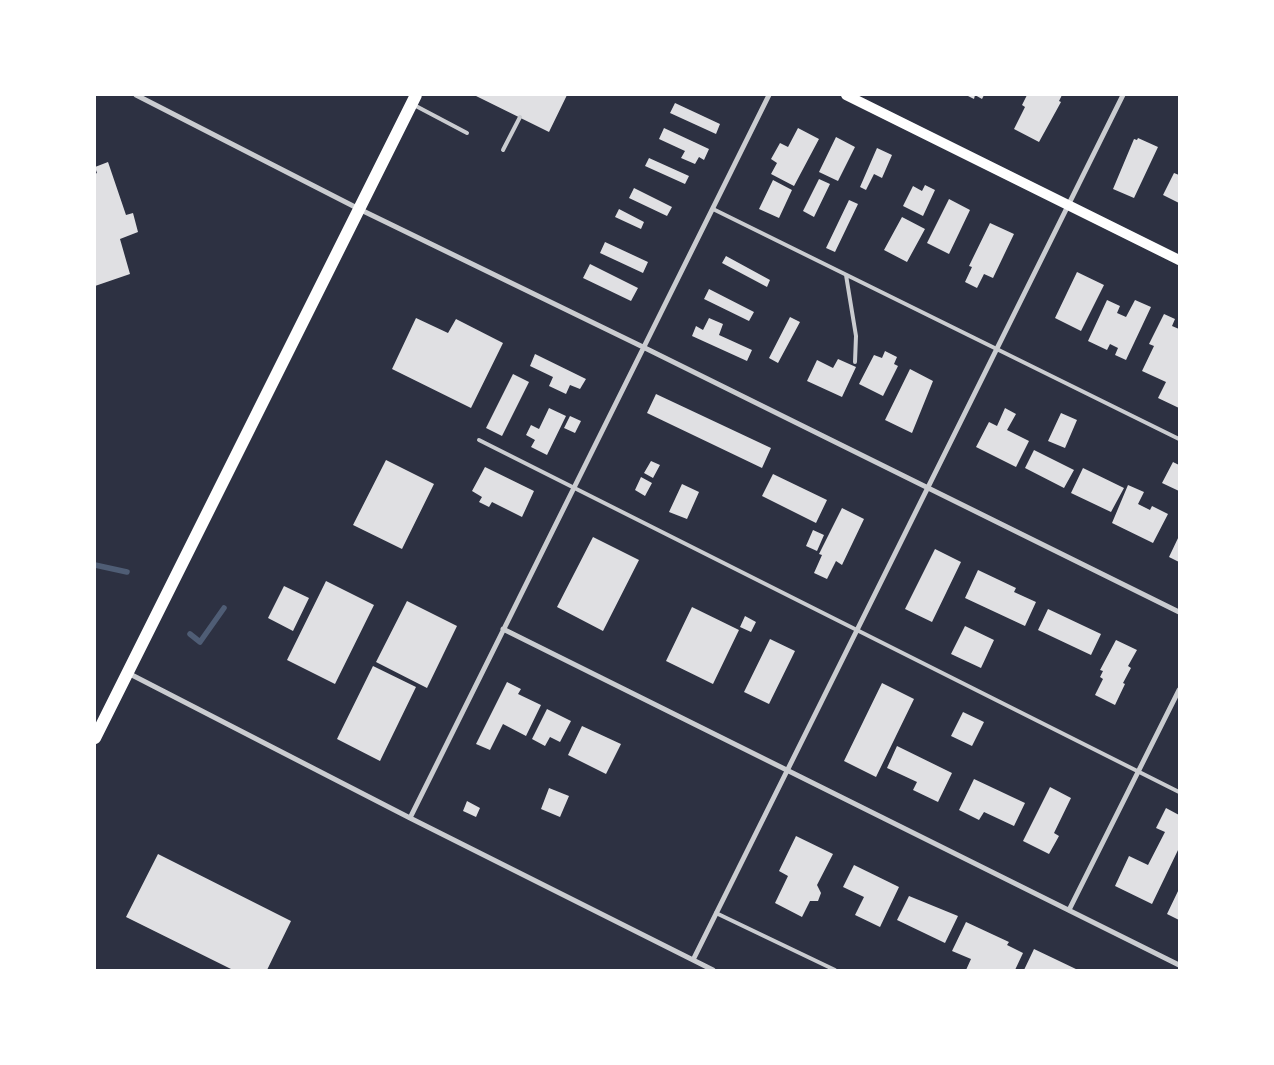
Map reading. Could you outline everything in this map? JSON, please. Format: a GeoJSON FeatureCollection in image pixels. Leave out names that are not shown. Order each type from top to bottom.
{"type":"FeatureCollection","features":[{"type":"Feature","properties":{"kind":"main road"},"geometry":{"type":"LineString","coordinates":[[846,95],[1179,260]]}},
{"type":"Feature","properties":{"kind":"main road"},"geometry":{"type":"LineString","coordinates":[[95,738],[414,100]]}},
{"type":"Feature","properties":{"kind":"street"},"geometry":{"type":"LineString","coordinates":[[136,95],[359,209],[1179,612]]}},
{"type":"Feature","properties":{"kind":"street"},"geometry":{"type":"LineString","coordinates":[[410,818],[768,95]]}},
{"type":"Feature","properties":{"kind":"street"},"geometry":{"type":"LineString","coordinates":[[693,960],[998,350],[1123,95]]}},
{"type":"Feature","properties":{"kind":"street"},"geometry":{"type":"LineString","coordinates":[[503,629],[787,772],[1179,965]]}},
{"type":"Feature","properties":{"kind":"street"},"geometry":{"type":"LineString","coordinates":[[128,673],[410,818],[714,970]]}},
{"type":"Feature","properties":{"kind":"street"},"geometry":{"type":"LineString","coordinates":[[1069,910],[1179,690]]}},
{"type":"Feature","properties":{"kind":"lane"},"geometry":{"type":"LineString","coordinates":[[414,100],[467,133]]}},
{"type":"Feature","properties":{"kind":"lane"},"geometry":{"type":"LineString","coordinates":[[503,150],[520,118]]}},
{"type":"Feature","properties":{"kind":"lane"},"geometry":{"type":"LineString","coordinates":[[713,209],[1179,439]]}},
{"type":"Feature","properties":{"kind":"lane"},"geometry":{"type":"LineString","coordinates":[[846,275],[856,336],[855,362]]}},
{"type":"Feature","properties":{"kind":"lane"},"geometry":{"type":"LineString","coordinates":[[479,440],[1179,792]]}},
{"type":"Feature","properties":{"kind":"lane"},"geometry":{"type":"LineString","coordinates":[[716,913],[835,970]]}},
{"type":"Feature","properties":{"kind":"building"},"geometry":{"type":"Polygon","coordinates":[[[474,95],[567,95],[549,132],[474,95]]]}},
{"type":"Feature","properties":{"kind":"building"},"geometry":{"type":"Polygon","coordinates":[[[966,95],[975,95],[974,99],[966,95]]]}},
{"type":"Feature","properties":{"kind":"building"},"geometry":{"type":"Polygon","coordinates":[[[975,95],[984,95],[982,99],[975,95]]]}},
{"type":"Feature","properties":{"kind":"building"},"geometry":{"type":"Polygon","coordinates":[[[1027,95],[1062,95],[1059,101],[1061,102],[1039,142],[1014,129],[1025,107],[1022,105],[1027,95]]]}},
{"type":"Feature","properties":{"kind":"building"},"geometry":{"type":"Polygon","coordinates":[[[675,103],[720,124],[716,134],[670,113],[675,103]]]}},
{"type":"Feature","properties":{"kind":"building"},"geometry":{"type":"Polygon","coordinates":[[[664,128],[709,149],[704,160],[699,157],[695,164],[681,158],[685,151],[659,139],[664,128]]]}},
{"type":"Feature","properties":{"kind":"building"},"geometry":{"type":"Polygon","coordinates":[[[798,128],[819,139],[794,186],[771,174],[777,163],[771,159],[780,143],[788,147],[798,128]]]}},
{"type":"Feature","properties":{"kind":"building"},"geometry":{"type":"Polygon","coordinates":[[[836,137],[855,147],[838,181],[819,172],[836,137]]]}},
{"type":"Feature","properties":{"kind":"building"},"geometry":{"type":"Polygon","coordinates":[[[1138,138],[1158,147],[1134,198],[1113,189],[1134,139],[1137,140],[1138,138]]]}},
{"type":"Feature","properties":{"kind":"building"},"geometry":{"type":"Polygon","coordinates":[[[877,148],[892,155],[882,178],[874,174],[866,190],[860,187],[877,148]]]}},
{"type":"Feature","properties":{"kind":"building"},"geometry":{"type":"Polygon","coordinates":[[[649,158],[689,176],[685,184],[645,166],[649,158]]]}},
{"type":"Feature","properties":{"kind":"building"},"geometry":{"type":"Polygon","coordinates":[[[108,162],[126,215],[133,213],[138,232],[120,239],[130,274],[95,286],[95,174],[97,173],[95,167],[108,162]]]}},
{"type":"Feature","properties":{"kind":"building"},"geometry":{"type":"Polygon","coordinates":[[[1174,173],[1179,175],[1179,203],[1163,195],[1174,173]]]}},
{"type":"Feature","properties":{"kind":"building"},"geometry":{"type":"Polygon","coordinates":[[[819,179],[830,184],[814,217],[803,211],[819,179]]]}},
{"type":"Feature","properties":{"kind":"building"},"geometry":{"type":"Polygon","coordinates":[[[773,180],[792,190],[779,218],[759,209],[773,180]]]}},
{"type":"Feature","properties":{"kind":"building"},"geometry":{"type":"Polygon","coordinates":[[[925,185],[935,190],[923,216],[903,206],[913,186],[922,191],[925,185]]]}},
{"type":"Feature","properties":{"kind":"building"},"geometry":{"type":"Polygon","coordinates":[[[634,188],[672,207],[667,216],[629,198],[634,188]]]}},
{"type":"Feature","properties":{"kind":"building"},"geometry":{"type":"Polygon","coordinates":[[[949,199],[970,210],[949,254],[927,243],[949,199]]]}},
{"type":"Feature","properties":{"kind":"building"},"geometry":{"type":"Polygon","coordinates":[[[849,200],[858,204],[835,252],[826,248],[849,200]]]}},
{"type":"Feature","properties":{"kind":"building"},"geometry":{"type":"Polygon","coordinates":[[[619,209],[644,222],[641,229],[615,217],[619,209]]]}},
{"type":"Feature","properties":{"kind":"building"},"geometry":{"type":"Polygon","coordinates":[[[902,217],[925,229],[907,262],[884,250],[902,217]]]}},
{"type":"Feature","properties":{"kind":"building"},"geometry":{"type":"Polygon","coordinates":[[[990,223],[1014,234],[993,278],[984,274],[977,288],[965,282],[972,267],[969,266],[990,223]]]}},
{"type":"Feature","properties":{"kind":"building"},"geometry":{"type":"Polygon","coordinates":[[[605,242],[648,262],[643,273],[600,253],[605,242]]]}},
{"type":"Feature","properties":{"kind":"building"},"geometry":{"type":"Polygon","coordinates":[[[726,256],[770,280],[767,287],[722,263],[726,256]]]}},
{"type":"Feature","properties":{"kind":"building"},"geometry":{"type":"Polygon","coordinates":[[[590,264],[638,288],[631,301],[583,278],[590,264]]]}},
{"type":"Feature","properties":{"kind":"building"},"geometry":{"type":"Polygon","coordinates":[[[1077,272],[1104,285],[1081,331],[1055,318],[1077,272]]]}},
{"type":"Feature","properties":{"kind":"building"},"geometry":{"type":"Polygon","coordinates":[[[709,289],[754,312],[749,321],[704,299],[709,289]]]}},
{"type":"Feature","properties":{"kind":"building"},"geometry":{"type":"Polygon","coordinates":[[[1107,300],[1120,306],[1117,313],[1126,317],[1135,300],[1151,307],[1126,360],[1115,355],[1118,348],[1110,344],[1107,350],[1088,341],[1107,300]]]}},
{"type":"Feature","properties":{"kind":"building"},"geometry":{"type":"Polygon","coordinates":[[[1164,314],[1175,319],[1172,326],[1179,329],[1179,408],[1158,398],[1166,382],[1142,371],[1154,346],[1149,344],[1164,314]]]}},
{"type":"Feature","properties":{"kind":"building"},"geometry":{"type":"Polygon","coordinates":[[[790,317],[800,322],[778,363],[769,358],[790,317]]]}},
{"type":"Feature","properties":{"kind":"building"},"geometry":{"type":"Polygon","coordinates":[[[416,318],[448,333],[456,319],[503,343],[471,408],[392,369],[416,318]]]}},
{"type":"Feature","properties":{"kind":"building"},"geometry":{"type":"Polygon","coordinates":[[[709,318],[723,324],[719,335],[752,350],[747,361],[692,336],[696,326],[703,330],[709,318]]]}},
{"type":"Feature","properties":{"kind":"building"},"geometry":{"type":"Polygon","coordinates":[[[885,351],[897,357],[894,364],[898,366],[883,396],[859,384],[874,355],[882,358],[885,351]]]}},
{"type":"Feature","properties":{"kind":"building"},"geometry":{"type":"Polygon","coordinates":[[[535,354],[586,379],[580,389],[570,385],[566,394],[549,386],[553,377],[530,366],[535,354]]]}},
{"type":"Feature","properties":{"kind":"building"},"geometry":{"type":"Polygon","coordinates":[[[838,359],[856,367],[842,397],[807,381],[817,360],[833,368],[838,359]]]}},
{"type":"Feature","properties":{"kind":"building"},"geometry":{"type":"Polygon","coordinates":[[[910,369],[933,381],[912,433],[885,420],[910,369]]]}},
{"type":"Feature","properties":{"kind":"building"},"geometry":{"type":"Polygon","coordinates":[[[513,374],[529,382],[502,436],[486,428],[513,374]]]}},
{"type":"Feature","properties":{"kind":"building"},"geometry":{"type":"Polygon","coordinates":[[[656,394],[771,448],[762,468],[647,413],[656,394]]]}},
{"type":"Feature","properties":{"kind":"building"},"geometry":{"type":"Polygon","coordinates":[[[549,408],[566,416],[547,455],[531,447],[535,440],[526,435],[531,425],[539,429],[549,408]]]}},
{"type":"Feature","properties":{"kind":"building"},"geometry":{"type":"Polygon","coordinates":[[[1005,408],[1016,414],[1007,430],[1029,441],[1016,467],[976,447],[989,422],[997,426],[1005,408]]]}},
{"type":"Feature","properties":{"kind":"building"},"geometry":{"type":"Polygon","coordinates":[[[1061,413],[1077,420],[1065,448],[1048,441],[1061,413]]]}},
{"type":"Feature","properties":{"kind":"building"},"geometry":{"type":"Polygon","coordinates":[[[570,416],[581,421],[575,433],[564,428],[570,416]]]}},
{"type":"Feature","properties":{"kind":"building"},"geometry":{"type":"Polygon","coordinates":[[[1034,450],[1074,470],[1064,488],[1025,468],[1034,450]]]}},
{"type":"Feature","properties":{"kind":"building"},"geometry":{"type":"Polygon","coordinates":[[[386,460],[434,484],[402,549],[353,525],[386,460]]]}},
{"type":"Feature","properties":{"kind":"building"},"geometry":{"type":"Polygon","coordinates":[[[651,461],[660,465],[653,478],[644,473],[651,461]]]}},
{"type":"Feature","properties":{"kind":"building"},"geometry":{"type":"Polygon","coordinates":[[[1173,462],[1179,465],[1179,491],[1162,483],[1173,462]]]}},
{"type":"Feature","properties":{"kind":"building"},"geometry":{"type":"Polygon","coordinates":[[[485,467],[534,491],[522,517],[492,502],[489,507],[479,502],[482,497],[472,491],[485,467]]]}},
{"type":"Feature","properties":{"kind":"building"},"geometry":{"type":"Polygon","coordinates":[[[1083,468],[1124,488],[1111,512],[1071,493],[1083,468]]]}},
{"type":"Feature","properties":{"kind":"building"},"geometry":{"type":"Polygon","coordinates":[[[773,474],[827,500],[816,523],[762,496],[773,474]]]}},
{"type":"Feature","properties":{"kind":"building"},"geometry":{"type":"Polygon","coordinates":[[[641,477],[652,483],[645,496],[635,490],[641,477]]]}},
{"type":"Feature","properties":{"kind":"building"},"geometry":{"type":"Polygon","coordinates":[[[682,484],[699,492],[687,519],[669,512],[682,484]]]}},
{"type":"Feature","properties":{"kind":"building"},"geometry":{"type":"Polygon","coordinates":[[[1128,485],[1144,492],[1138,504],[1150,510],[1152,506],[1168,514],[1153,543],[1112,523],[1128,485]]]}},
{"type":"Feature","properties":{"kind":"building"},"geometry":{"type":"Polygon","coordinates":[[[842,508],[864,519],[842,565],[836,561],[827,579],[814,573],[822,555],[819,554],[842,508]]]}},
{"type":"Feature","properties":{"kind":"building"},"geometry":{"type":"Polygon","coordinates":[[[813,530],[824,535],[817,551],[806,546],[813,530]]]}},
{"type":"Feature","properties":{"kind":"building"},"geometry":{"type":"Polygon","coordinates":[[[1179,536],[1179,562],[1169,557],[1179,536]]]}},
{"type":"Feature","properties":{"kind":"building"},"geometry":{"type":"Polygon","coordinates":[[[593,537],[639,560],[603,631],[557,607],[593,537]]]}},
{"type":"Feature","properties":{"kind":"building"},"geometry":{"type":"Polygon","coordinates":[[[935,549],[961,562],[932,622],[905,609],[935,549]]]}},
{"type":"Feature","properties":{"kind":"building"},"geometry":{"type":"Polygon","coordinates":[[[978,570],[1016,588],[1014,592],[1036,602],[1025,626],[965,598],[978,570]]]}},
{"type":"Feature","properties":{"kind":"building"},"geometry":{"type":"Polygon","coordinates":[[[326,581],[374,605],[335,684],[287,660],[326,581]]]}},
{"type":"Feature","properties":{"kind":"building"},"geometry":{"type":"Polygon","coordinates":[[[284,586],[309,598],[293,631],[268,618],[284,586]]]}},
{"type":"Feature","properties":{"kind":"building"},"geometry":{"type":"Polygon","coordinates":[[[407,601],[457,626],[427,688],[376,662],[407,601]]]}},
{"type":"Feature","properties":{"kind":"building"},"geometry":{"type":"Polygon","coordinates":[[[692,607],[739,630],[713,684],[666,661],[692,607]]]}},
{"type":"Feature","properties":{"kind":"building"},"geometry":{"type":"Polygon","coordinates":[[[1048,609],[1101,634],[1091,655],[1038,630],[1048,609]]]}},
{"type":"Feature","properties":{"kind":"building"},"geometry":{"type":"Polygon","coordinates":[[[745,616],[756,622],[751,632],[740,627],[745,616]]]}},
{"type":"Feature","properties":{"kind":"building"},"geometry":{"type":"Polygon","coordinates":[[[965,626],[994,640],[981,668],[951,654],[965,626]]]}},
{"type":"Feature","properties":{"kind":"building"},"geometry":{"type":"Polygon","coordinates":[[[770,639],[795,651],[769,704],[744,692],[770,639]]]}},
{"type":"Feature","properties":{"kind":"building"},"geometry":{"type":"Polygon","coordinates":[[[1116,640],[1137,650],[1128,666],[1131,668],[1115,705],[1095,695],[1103,679],[1100,677],[1103,671],[1100,670],[1116,640]]]}},
{"type":"Feature","properties":{"kind":"building"},"geometry":{"type":"Polygon","coordinates":[[[373,666],[416,687],[380,761],[337,739],[373,666]]]}},
{"type":"Feature","properties":{"kind":"building"},"geometry":{"type":"Polygon","coordinates":[[[507,682],[521,689],[518,694],[541,705],[526,736],[503,724],[490,750],[476,744],[507,682]]]}},
{"type":"Feature","properties":{"kind":"building"},"geometry":{"type":"Polygon","coordinates":[[[882,683],[914,699],[876,777],[844,761],[882,683]]]}},
{"type":"Feature","properties":{"kind":"building"},"geometry":{"type":"Polygon","coordinates":[[[547,709],[571,721],[560,742],[550,737],[545,746],[532,739],[547,709]]]}},
{"type":"Feature","properties":{"kind":"building"},"geometry":{"type":"Polygon","coordinates":[[[963,712],[984,722],[972,746],[951,736],[963,712]]]}},
{"type":"Feature","properties":{"kind":"building"},"geometry":{"type":"Polygon","coordinates":[[[582,726],[621,744],[606,774],[568,755],[582,726]]]}},
{"type":"Feature","properties":{"kind":"building"},"geometry":{"type":"Polygon","coordinates":[[[897,746],[952,773],[938,802],[913,790],[917,782],[887,768],[897,746]]]}},
{"type":"Feature","properties":{"kind":"building"},"geometry":{"type":"Polygon","coordinates":[[[974,779],[1025,803],[1014,826],[984,812],[979,820],[959,810],[974,779]]]}},
{"type":"Feature","properties":{"kind":"building"},"geometry":{"type":"Polygon","coordinates":[[[1050,787],[1071,798],[1054,833],[1059,836],[1049,854],[1023,841],[1050,787]]]}},
{"type":"Feature","properties":{"kind":"building"},"geometry":{"type":"Polygon","coordinates":[[[549,788],[569,796],[560,817],[541,809],[549,788]]]}},
{"type":"Feature","properties":{"kind":"building"},"geometry":{"type":"Polygon","coordinates":[[[467,801],[480,808],[476,817],[463,811],[467,801]]]}},
{"type":"Feature","properties":{"kind":"building"},"geometry":{"type":"Polygon","coordinates":[[[1166,808],[1179,815],[1179,848],[1152,904],[1115,886],[1129,856],[1148,865],[1165,832],[1156,828],[1166,808]]]}},
{"type":"Feature","properties":{"kind":"building"},"geometry":{"type":"Polygon","coordinates":[[[796,836],[833,854],[817,885],[821,893],[818,901],[810,901],[802,917],[775,903],[788,876],[779,871],[796,836]]]}},
{"type":"Feature","properties":{"kind":"building"},"geometry":{"type":"Polygon","coordinates":[[[158,854],[291,921],[267,970],[233,970],[126,917],[158,854]]]}},
{"type":"Feature","properties":{"kind":"building"},"geometry":{"type":"Polygon","coordinates":[[[854,865],[899,887],[880,927],[855,915],[864,897],[843,887],[854,865]]]}},
{"type":"Feature","properties":{"kind":"building"},"geometry":{"type":"Polygon","coordinates":[[[1179,889],[1179,920],[1167,914],[1179,889]]]}},
{"type":"Feature","properties":{"kind":"building"},"geometry":{"type":"Polygon","coordinates":[[[909,896],[958,916],[945,943],[897,920],[909,896]]]}},
{"type":"Feature","properties":{"kind":"building"},"geometry":{"type":"Polygon","coordinates":[[[966,922],[1009,942],[1007,945],[1023,953],[1015,970],[966,970],[971,959],[952,951],[966,922]]]}},
{"type":"Feature","properties":{"kind":"building"},"geometry":{"type":"Polygon","coordinates":[[[1034,949],[1078,970],[1024,970],[1034,949]]]}},
{"type":"Feature","properties":{"kind":"waterway"},"geometry":{"type":"LineString","coordinates":[[95,565],[127,572]]}},
{"type":"Feature","properties":{"kind":"waterway"},"geometry":{"type":"LineString","coordinates":[[190,634],[200,642],[224,608]]}}]}
